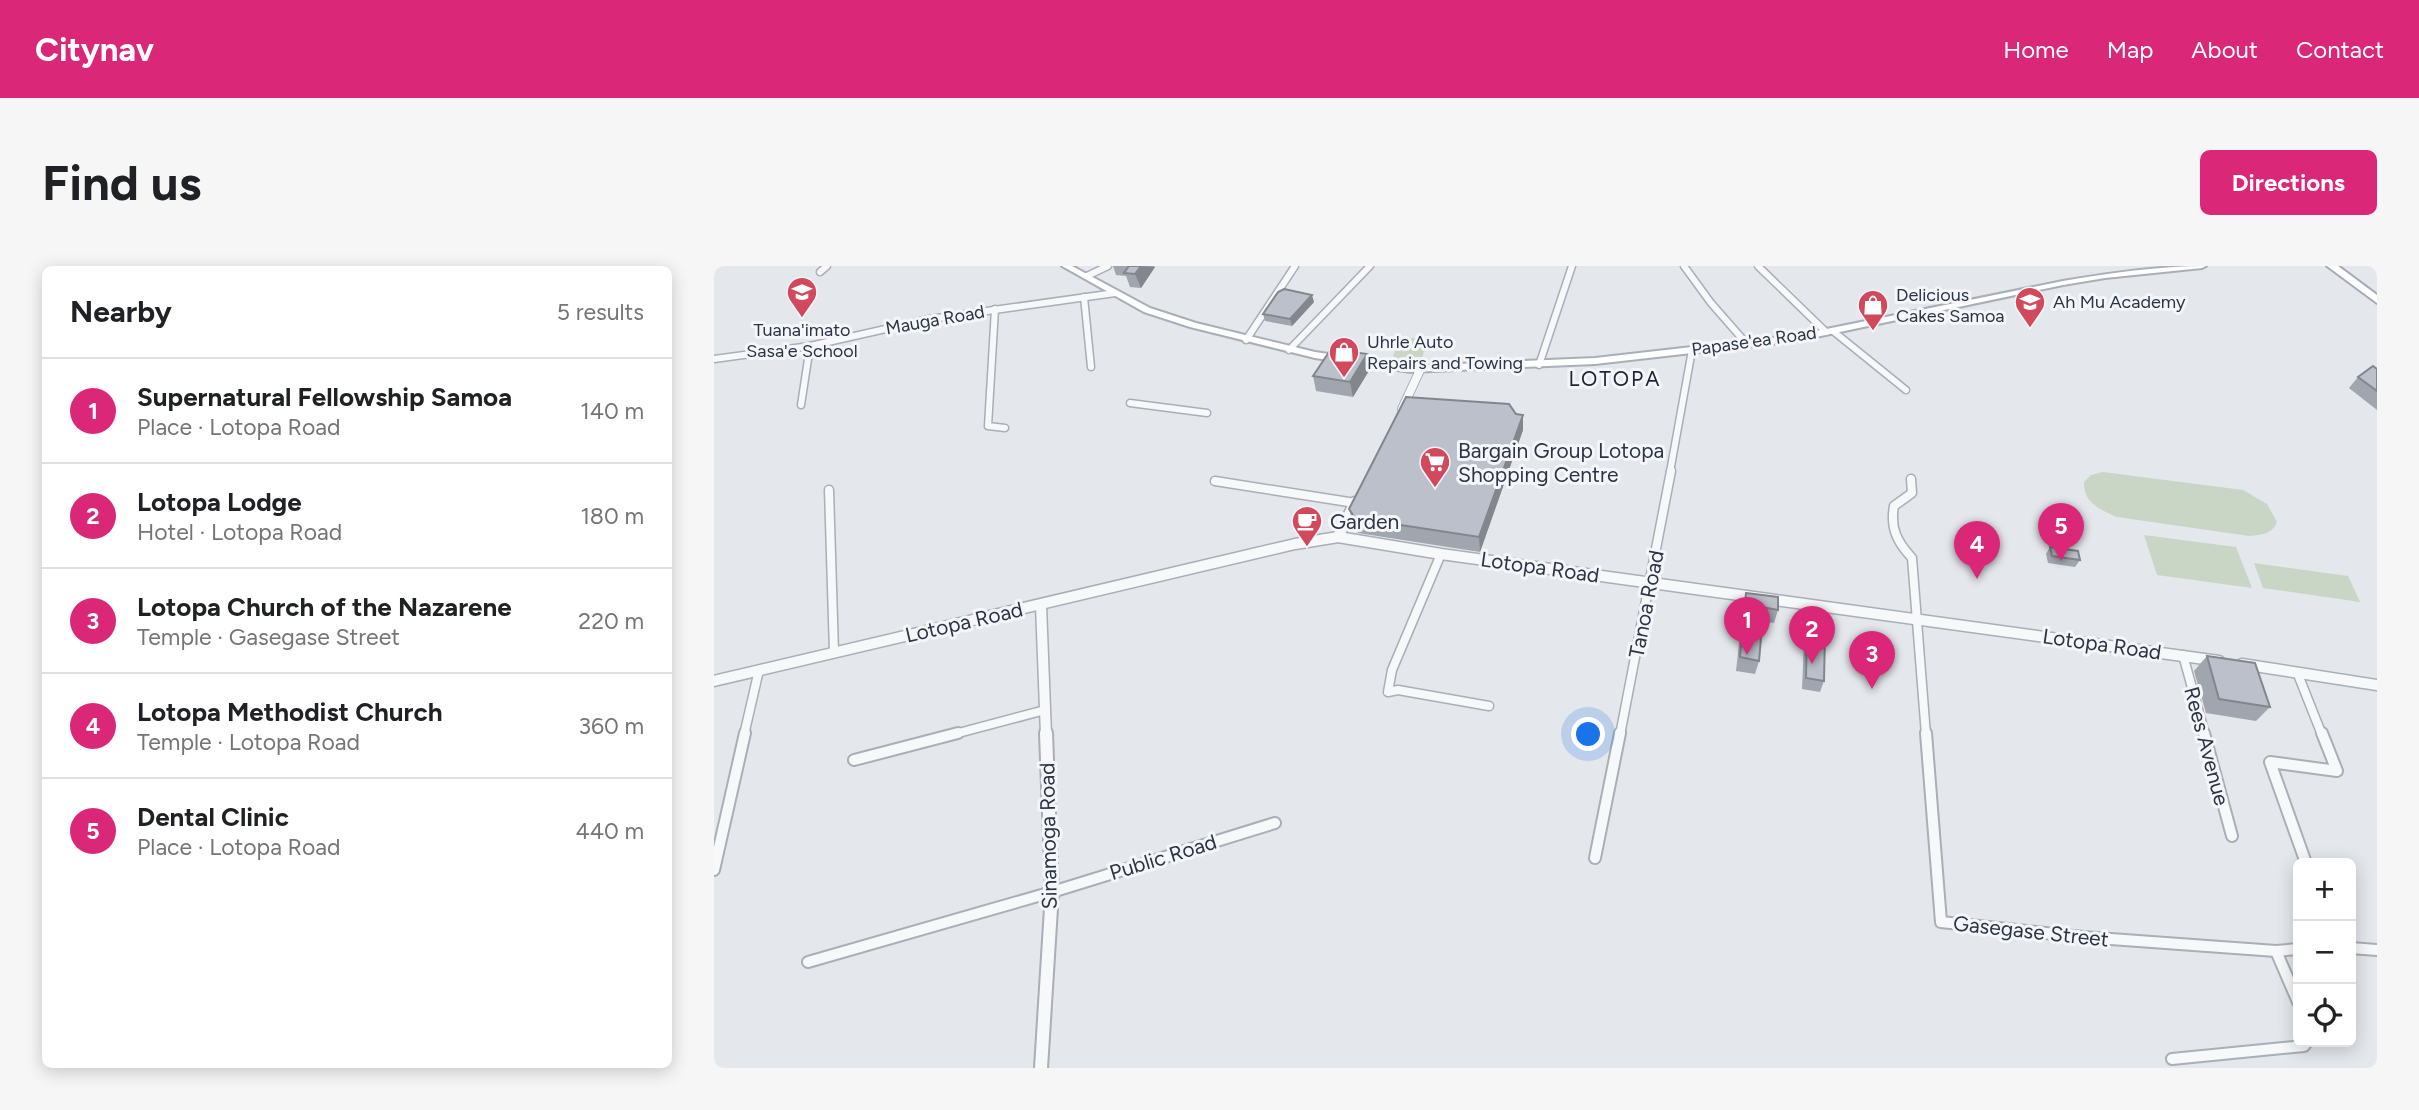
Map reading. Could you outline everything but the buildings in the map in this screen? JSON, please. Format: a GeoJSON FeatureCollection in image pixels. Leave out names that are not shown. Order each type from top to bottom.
{"type":"FeatureCollection","features":[{"type":"Feature","properties":{"kind":"main road","name":"Papase'ea Road"},"geometry":{"type":"LineString","coordinates":[[1066,266],[1171,319],[1289,350],[1376,365],[1422,368],[1539,365],[1797,338],[2105,275],[2202,266]]}},
{"type":"Feature","properties":{"kind":"main road"},"geometry":{"type":"LineString","coordinates":[[2332,266],[2377,300]]}},
{"type":"Feature","properties":{"kind":"street"},"geometry":{"type":"LineString","coordinates":[[820,272],[827,266]]}},
{"type":"Feature","properties":{"kind":"street"},"geometry":{"type":"LineString","coordinates":[[1087,276],[1108,266]]}},
{"type":"Feature","properties":{"kind":"street"},"geometry":{"type":"LineString","coordinates":[[1246,340],[1295,266]]}},
{"type":"Feature","properties":{"kind":"street"},"geometry":{"type":"LineString","coordinates":[[1289,350],[1370,266]]}},
{"type":"Feature","properties":{"kind":"street"},"geometry":{"type":"LineString","coordinates":[[1539,365],[1572,266]]}},
{"type":"Feature","properties":{"kind":"street"},"geometry":{"type":"LineString","coordinates":[[1684,266],[1711,303],[1746,343]]}},
{"type":"Feature","properties":{"kind":"street"},"geometry":{"type":"LineString","coordinates":[[1758,266],[1829,331],[1906,390]]}},
{"type":"Feature","properties":{"kind":"street","name":"Mauga Road"},"geometry":{"type":"LineString","coordinates":[[714,359],[810,346],[930,319],[1115,293]]}},
{"type":"Feature","properties":{"kind":"street"},"geometry":{"type":"LineString","coordinates":[[1084,297],[1091,367]]}},
{"type":"Feature","properties":{"kind":"street"},"geometry":{"type":"LineString","coordinates":[[995,309],[988,426],[1005,428]]}},
{"type":"Feature","properties":{"kind":"street"},"geometry":{"type":"LineString","coordinates":[[801,405],[810,346]]}},
{"type":"Feature","properties":{"kind":"street","name":"Tanoa Road"},"geometry":{"type":"LineString","coordinates":[[1595,858],[1651,581],[1692,350]]}},
{"type":"Feature","properties":{"kind":"street"},"geometry":{"type":"LineString","coordinates":[[1399,414],[1422,368]]}},
{"type":"Feature","properties":{"kind":"street"},"geometry":{"type":"LineString","coordinates":[[1130,403],[1208,413]]}},
{"type":"Feature","properties":{"kind":"street"},"geometry":{"type":"LineString","coordinates":[[1912,479],[1912,493],[1894,506],[1890,522],[1896,542],[1912,558],[1919,620]]}},
{"type":"Feature","properties":{"kind":"street"},"geometry":{"type":"LineString","coordinates":[[1215,481],[1355,503]]}},
{"type":"Feature","properties":{"kind":"street"},"geometry":{"type":"LineString","coordinates":[[829,490],[834,652]]}},
{"type":"Feature","properties":{"kind":"street"},"geometry":{"type":"LineString","coordinates":[[1338,537],[1360,492]]}},
{"type":"Feature","properties":{"kind":"street","name":"Lotopa Road"},"geometry":{"type":"LineString","coordinates":[[714,681],[1295,544],[1338,537],[1440,554],[2183,655],[2377,685]]}},
{"type":"Feature","properties":{"kind":"street"},"geometry":{"type":"LineString","coordinates":[[1440,554],[1392,670],[1388,692],[1398,690],[1489,706]]}},
{"type":"Feature","properties":{"kind":"street","name":"Sinamoga Road"},"geometry":{"type":"LineString","coordinates":[[1041,605],[1052,892],[1041,1068]]}},
{"type":"Feature","properties":{"kind":"street","name":"Gasegase Street"},"geometry":{"type":"LineString","coordinates":[[1919,620],[1941,922],[2083,937],[2276,951],[2293,949]]}},
{"type":"Feature","properties":{"kind":"street","name":"Rees Avenue"},"geometry":{"type":"LineString","coordinates":[[2183,655],[2232,836]]}},
{"type":"Feature","properties":{"kind":"street"},"geometry":{"type":"LineString","coordinates":[[714,870],[759,670]]}},
{"type":"Feature","properties":{"kind":"street"},"geometry":{"type":"LineString","coordinates":[[2297,672],[2337,771],[2270,762],[2304,858]]}},
{"type":"Feature","properties":{"kind":"street"},"geometry":{"type":"LineString","coordinates":[[854,760],[1045,710]]}},
{"type":"Feature","properties":{"kind":"street","name":"Public Road"},"geometry":{"type":"LineString","coordinates":[[808,962],[1052,892],[1275,823]]}},
{"type":"Feature","properties":{"kind":"street"},"geometry":{"type":"LineString","coordinates":[[2356,948],[2377,950]]}},
{"type":"Feature","properties":{"kind":"street"},"geometry":{"type":"LineString","coordinates":[[2276,951],[2293,990]]}},
{"type":"Feature","properties":{"kind":"street"},"geometry":{"type":"LineString","coordinates":[[2172,1059],[2294,1047]]}},
{"type":"Feature","properties":{"kind":"green space"},"geometry":{"type":"Polygon","coordinates":[[[1400,337],[1427,339],[1421,363],[1391,362],[1400,337]]]}},
{"type":"Feature","properties":{"kind":"green space"},"geometry":{"type":"Polygon","coordinates":[[[2103,472],[2243,490],[2267,504],[2277,522],[2269,531],[2249,536],[2117,517],[2094,504],[2084,489],[2084,482],[2091,475],[2103,472]]]}},
{"type":"Feature","properties":{"kind":"green space"},"geometry":{"type":"Polygon","coordinates":[[[2144,535],[2236,547],[2252,588],[2157,575],[2144,535]]]}},
{"type":"Feature","properties":{"kind":"green space"},"geometry":{"type":"Polygon","coordinates":[[[2254,563],[2348,576],[2360,602],[2263,588],[2254,563]]]}},
{"type":"Feature","properties":{"kind":"place","name":"Tuana'imato Sasa'e School"},"geometry":{"type":"Point","coordinates":[802,319]}},
{"type":"Feature","properties":{"kind":"place","name":"Ah Mu Academy"},"geometry":{"type":"Point","coordinates":[2030,329]}},
{"type":"Feature","properties":{"kind":"place","name":"Delicious Cakes Samoa"},"geometry":{"type":"Point","coordinates":[1873,332]}},
{"type":"Feature","properties":{"kind":"place","name":"Uhrle Auto Repairs and Towing"},"geometry":{"type":"Point","coordinates":[1344,379]}},
{"type":"Feature","properties":{"kind":"place","name":"Bargain Group Lotopa Shopping Centre"},"geometry":{"type":"Point","coordinates":[1435,489]}},
{"type":"Feature","properties":{"kind":"place","name":"Garden"},"geometry":{"type":"Point","coordinates":[1307,548]}},
{"type":"Feature","properties":{"kind":"place","name":"Dental Clinic"},"geometry":{"type":"Point","coordinates":[2061,561]}},
{"type":"Feature","properties":{"kind":"place","name":"Lotopa Methodist Church"},"geometry":{"type":"Point","coordinates":[1977,579]}},
{"type":"Feature","properties":{"kind":"place","name":"Supernatural Fellowship Samoa"},"geometry":{"type":"Point","coordinates":[1747,655]}},
{"type":"Feature","properties":{"kind":"place","name":"Lotopa Lodge"},"geometry":{"type":"Point","coordinates":[1812,664]}},
{"type":"Feature","properties":{"kind":"place","name":"Lotopa Church of the Nazarene"},"geometry":{"type":"Point","coordinates":[1872,689]}},
{"type":"Feature","properties":{"kind":"district","name":"LOTOPA"},"geometry":{"type":"Point","coordinates":[1615,378]}}]}
